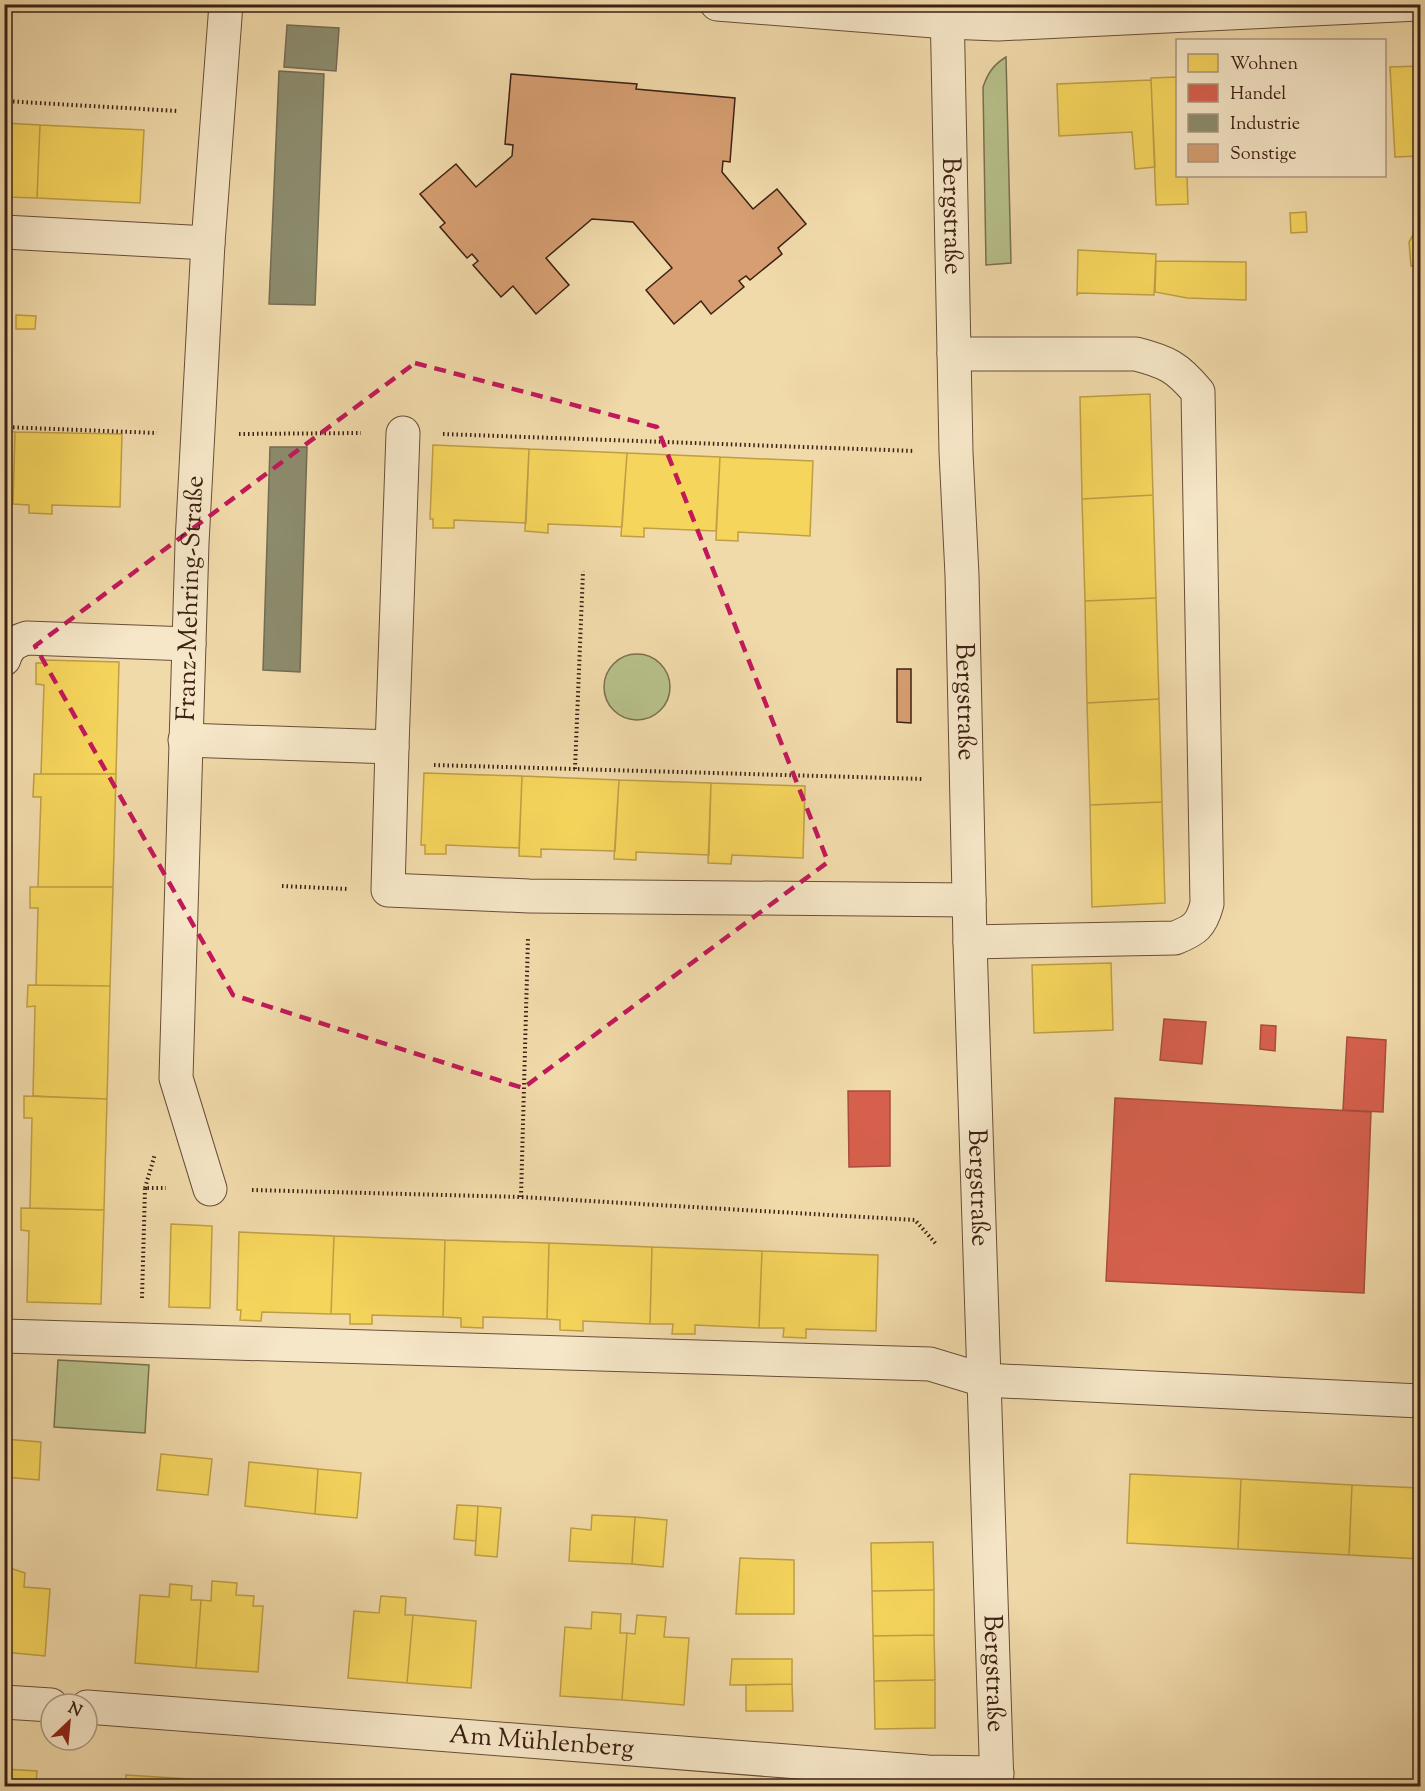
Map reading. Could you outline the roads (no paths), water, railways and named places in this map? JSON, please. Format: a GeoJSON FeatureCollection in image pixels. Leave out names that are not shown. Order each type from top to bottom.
{"type":"FeatureCollection","features":[{"type":"Feature","properties":{"kind":"street","name":"Franz-Mehring-Straße"},"geometry":{"type":"LineString","coordinates":[[210,1189],[176,1078],[185,740],[197,434],[208,243],[226,4]]}},
{"type":"Feature","properties":{"kind":"street"},"geometry":{"type":"LineString","coordinates":[[717,4],[947,14],[1010,24],[1419,4]]}},
{"type":"Feature","properties":{"kind":"street","name":"Bergstraße"},"geometry":{"type":"LineString","coordinates":[[947,14],[956,452],[997,1780]]}},
{"type":"Feature","properties":{"kind":"street"},"geometry":{"type":"LineString","coordinates":[[4,232],[208,243]]}},
{"type":"Feature","properties":{"kind":"street"},"geometry":{"type":"LineString","coordinates":[[954,354],[1136,354],[1161,360],[1182,373],[1198,392],[1206,904],[1203,919],[1192,931],[1175,938],[970,942]]}},
{"type":"Feature","properties":{"kind":"street"},"geometry":{"type":"LineString","coordinates":[[403,433],[388,890],[529,896],[969,900]]}},
{"type":"Feature","properties":{"kind":"street"},"geometry":{"type":"LineString","coordinates":[[4,659],[8,649],[15,642],[27,638],[189,644]]}},
{"type":"Feature","properties":{"kind":"street"},"geometry":{"type":"LineString","coordinates":[[185,740],[392,755]]}},
{"type":"Feature","properties":{"kind":"street"},"geometry":{"type":"LineString","coordinates":[[4,1336],[930,1364],[983,1380],[1420,1401]]}},
{"type":"Feature","properties":{"kind":"street"},"geometry":{"type":"LineString","coordinates":[[4,1702],[39,1704]]}},
{"type":"Feature","properties":{"kind":"street","name":"Am Mühlenberg"},"geometry":{"type":"LineString","coordinates":[[99,1708],[928,1772],[997,1780]]}}]}
